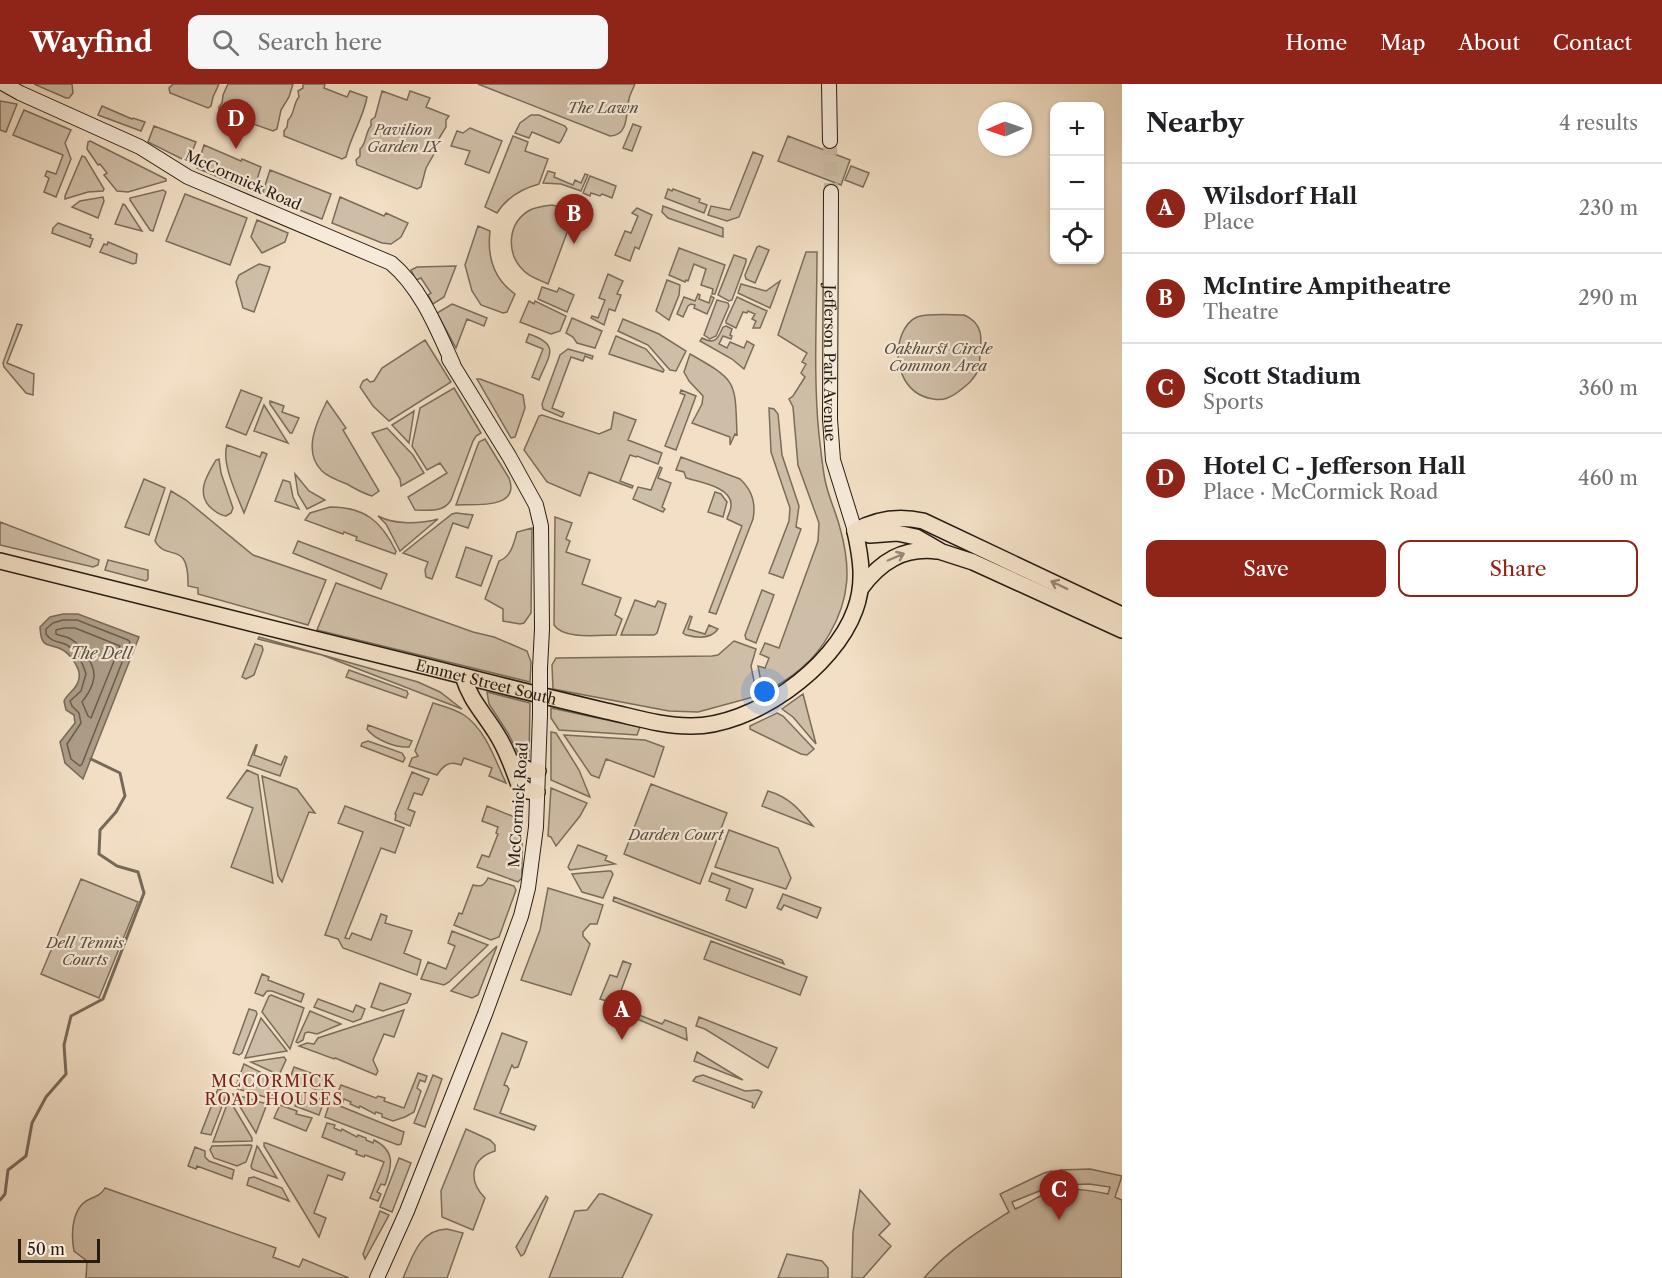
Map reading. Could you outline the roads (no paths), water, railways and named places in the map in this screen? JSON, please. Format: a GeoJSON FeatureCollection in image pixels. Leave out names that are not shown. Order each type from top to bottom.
{"type":"FeatureCollection","features":[{"type":"Feature","properties":{"kind":"main road"},"geometry":{"type":"LineString","coordinates":[[855,531],[867,524],[896,518],[923,521],[1122,615]]}},
{"type":"Feature","properties":{"kind":"main road"},"geometry":{"type":"LineString","coordinates":[[855,531],[870,535],[897,533],[916,537],[942,552],[973,562],[1122,630]]}},
{"type":"Feature","properties":{"kind":"main road","name":"Emmet Street South"},"geometry":{"type":"LineString","coordinates":[[0,561],[528,694],[660,723],[692,726],[717,723],[741,716],[767,703],[806,676],[835,646],[856,609],[861,588],[860,552],[855,531]]}},
{"type":"Feature","properties":{"kind":"main road"},"geometry":{"type":"LineString","coordinates":[[861,588],[877,569],[898,555],[914,551],[942,552]]}},
{"type":"Feature","properties":{"kind":"main road"},"geometry":{"type":"LineString","coordinates":[[463,676],[468,693],[497,735],[512,762],[519,785],[528,791],[537,792]]}},
{"type":"Feature","properties":{"kind":"main road"},"geometry":{"type":"LineString","coordinates":[[512,762],[529,770],[538,771]]}},
{"type":"Feature","properties":{"kind":"street","name":"McCormick Road"},"geometry":{"type":"LineString","coordinates":[[4,84],[140,147],[188,177],[391,263],[404,274],[414,288],[453,364],[536,505],[541,526],[542,629],[534,851],[528,888],[521,916],[485,1014],[407,1211],[377,1278]]}},
{"type":"Feature","properties":{"kind":"street"},"geometry":{"type":"LineString","coordinates":[[829,84],[830,141]]}},
{"type":"Feature","properties":{"kind":"street","name":"McCormick Road"},"geometry":{"type":"LineString","coordinates":[[0,90],[20,93]]}},
{"type":"Feature","properties":{"kind":"street","name":"Jefferson Park Avenue"},"geometry":{"type":"LineString","coordinates":[[831,192],[830,419],[832,453],[855,531]]}},
{"type":"Feature","properties":{"kind":"water","name":"The Dell"},"geometry":{"type":"Polygon","coordinates":[[[78,614],[139,637],[83,779],[65,763],[60,742],[75,723],[74,715],[66,710],[64,701],[77,685],[79,674],[75,662],[66,652],[44,643],[40,627],[50,617],[78,614]]]}},
{"type":"Feature","properties":{"kind":"waterway"},"geometry":{"type":"LineString","coordinates":[[0,1200],[5,1194],[8,1170],[26,1156],[32,1123],[46,1097],[66,1074],[64,1045],[71,1016],[103,999],[144,893],[138,872],[117,866],[99,854],[100,830],[116,812],[125,796],[120,773],[91,759]]}},
{"type":"Feature","properties":{"kind":"tunnel"},"geometry":{"type":"LineString","coordinates":[[830,141],[831,192]]}},
{"type":"Feature","properties":{"kind":"place","name":"Hotel C - Jefferson Hall"},"geometry":{"type":"Point","coordinates":[236,149]}},
{"type":"Feature","properties":{"kind":"place","name":"McIntire Ampitheatre"},"geometry":{"type":"Point","coordinates":[574,244]}},
{"type":"Feature","properties":{"kind":"place","name":"Wilsdorf Hall"},"geometry":{"type":"Point","coordinates":[622,1040]}},
{"type":"Feature","properties":{"kind":"place","name":"Scott Stadium"},"geometry":{"type":"Point","coordinates":[1059,1220]}},
{"type":"Feature","properties":{"kind":"district","name":"MCCORMICK ROAD HOUSES"},"geometry":{"type":"Point","coordinates":[274,1090]}},
{"type":"Feature","properties":{"kind":"park label","name":"The Lawn"},"geometry":{"type":"Point","coordinates":[603,107]}},
{"type":"Feature","properties":{"kind":"park label","name":"Pavilion Garden IX"},"geometry":{"type":"Point","coordinates":[403,138]}},
{"type":"Feature","properties":{"kind":"park label","name":"Oakhurst Circle Common Area"},"geometry":{"type":"Point","coordinates":[938,356]}},
{"type":"Feature","properties":{"kind":"park label","name":"Darden Court"},"geometry":{"type":"Point","coordinates":[676,834]}},
{"type":"Feature","properties":{"kind":"park label","name":"Dell Tennis Courts"},"geometry":{"type":"Point","coordinates":[85,950]}}]}
